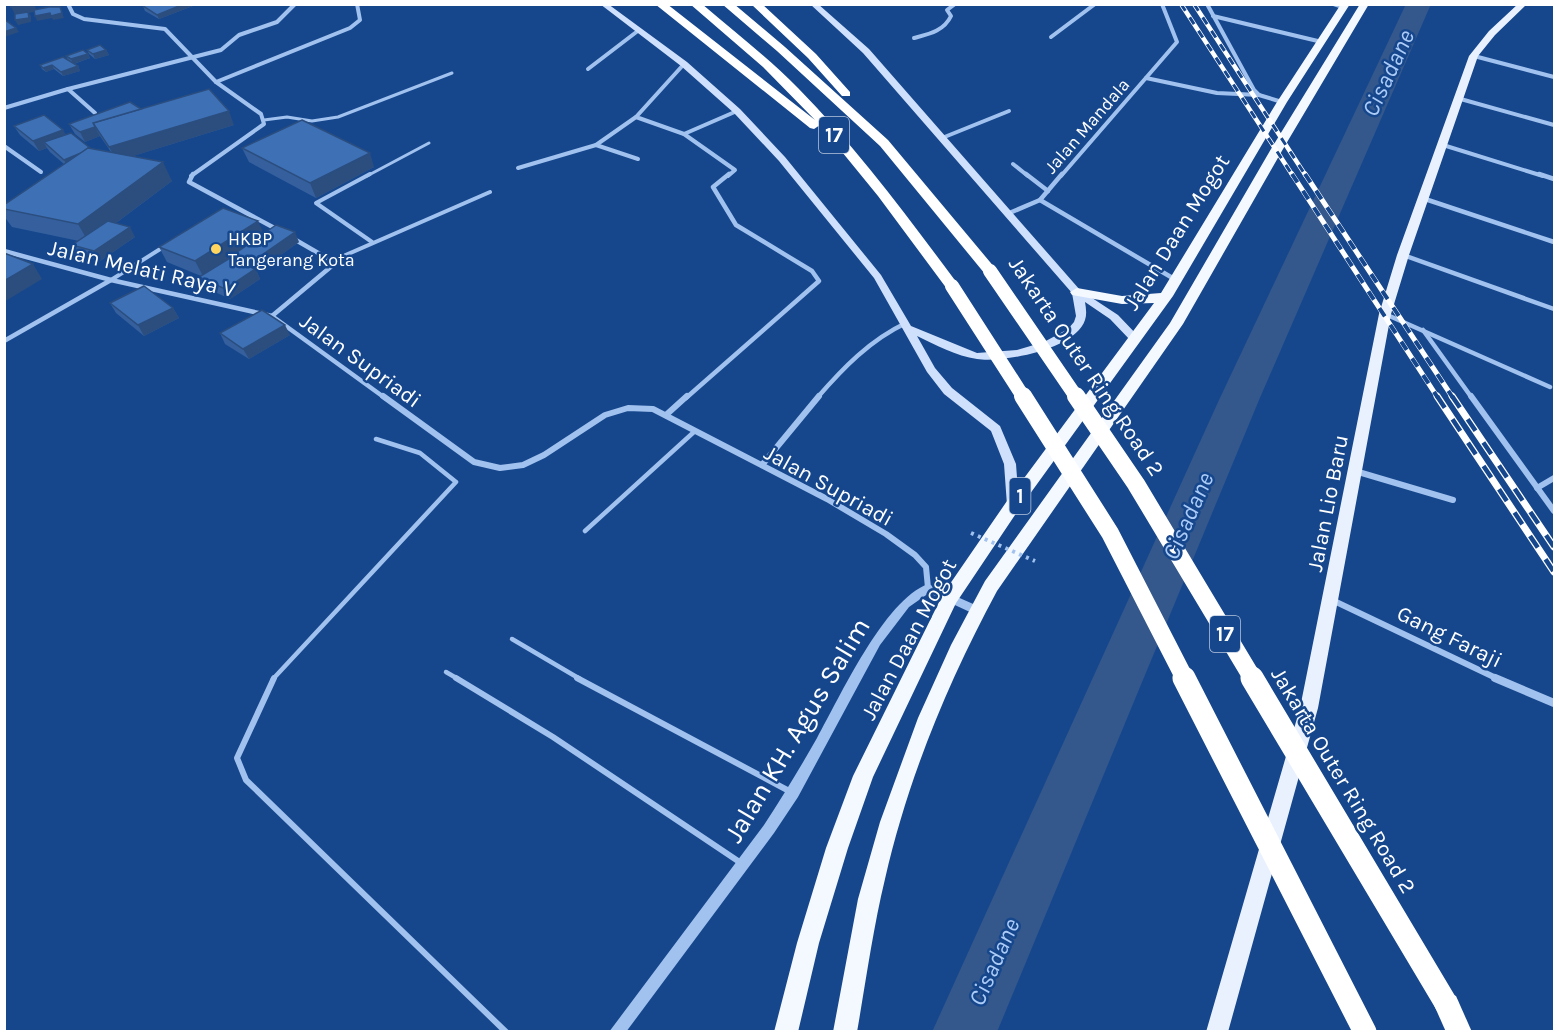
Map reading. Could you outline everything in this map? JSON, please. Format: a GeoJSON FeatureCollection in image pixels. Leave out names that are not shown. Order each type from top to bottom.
{"type":"FeatureCollection","features":[{"type":"Feature","properties":{"kind":"highway"},"geometry":{"type":"LineString","coordinates":[[660,4],[846,150]]}},
{"type":"Feature","properties":{"kind":"highway","name":"17"},"geometry":{"type":"LineString","coordinates":[[695,4],[776,73],[807,104],[846,150],[952,286],[1110,534],[1365,1032]]}},
{"type":"Feature","properties":{"kind":"highway","name":"Jakarta Outer Ring Road 2"},"geometry":{"type":"LineString","coordinates":[[727,4],[781,49],[884,143],[990,271],[1136,484],[1447,1005],[1459,1032]]}},
{"type":"Feature","properties":{"kind":"highway"},"geometry":{"type":"LineString","coordinates":[[756,4],[812,56],[861,112],[884,143]]}},
{"type":"Feature","properties":{"kind":"highway","name":"Jalan Daan Mogot"},"geometry":{"type":"LineString","coordinates":[[845,1032],[883,846],[911,756],[976,610],[1176,324],[1277,149],[1365,4]]}},
{"type":"Feature","properties":{"kind":"highway","name":"Jalan Daan Mogot"},"geometry":{"type":"LineString","coordinates":[[786,1032],[808,943],[837,848],[863,776],[949,599],[1013,505],[1166,296],[1282,102],[1322,42],[1341,6]]}},
{"type":"Feature","properties":{"kind":"highway"},"geometry":{"type":"LineString","coordinates":[[1077,292],[1106,299],[1126,300],[1148,300],[1166,296]]}},
{"type":"Feature","properties":{"kind":"main road"},"geometry":{"type":"LineString","coordinates":[[603,4],[684,64],[737,111],[782,159],[878,277],[931,370],[948,392],[996,429],[1011,464],[1013,505]]}},
{"type":"Feature","properties":{"kind":"main road"},"geometry":{"type":"LineString","coordinates":[[813,4],[866,51],[1077,292],[1114,317],[1135,339]]}},
{"type":"Feature","properties":{"kind":"main road","name":"Jalan Lio Baru"},"geometry":{"type":"LineString","coordinates":[[1217,1032],[1309,708],[1385,314],[1402,255],[1474,56],[1492,33],[1523,4]]}},
{"type":"Feature","properties":{"kind":"main road"},"geometry":{"type":"LineString","coordinates":[[907,326],[962,352],[990,358],[1003,356],[1060,340],[1072,333],[1080,321],[1081,306],[1077,292]]}},
{"type":"Feature","properties":{"kind":"street"},"geometry":{"type":"LineString","coordinates":[[68,4],[73,14],[84,19],[165,29],[190,58],[216,82],[255,109],[264,120],[264,124],[191,176],[189,182],[332,261]]}},
{"type":"Feature","properties":{"kind":"street"},"geometry":{"type":"LineString","coordinates":[[4,108],[220,50],[239,35],[277,22],[295,4]]}},
{"type":"Feature","properties":{"kind":"street"},"geometry":{"type":"LineString","coordinates":[[216,82],[350,28],[360,20],[357,4]]}},
{"type":"Feature","properties":{"kind":"street"},"geometry":{"type":"LineString","coordinates":[[914,38],[940,30],[948,24],[951,16],[947,10],[955,4]]}},
{"type":"Feature","properties":{"kind":"street"},"geometry":{"type":"LineString","coordinates":[[1051,37],[1095,4]]}},
{"type":"Feature","properties":{"kind":"street","name":"Jalan Mandala"},"geometry":{"type":"LineString","coordinates":[[1007,214],[1040,200],[1177,42],[1162,4]]}},
{"type":"Feature","properties":{"kind":"street"},"geometry":{"type":"LineString","coordinates":[[1207,4],[1254,90],[1259,95]]}},
{"type":"Feature","properties":{"kind":"street"},"geometry":{"type":"LineString","coordinates":[[1213,16],[1322,42]]}},
{"type":"Feature","properties":{"kind":"street"},"geometry":{"type":"LineString","coordinates":[[588,69],[627,42],[639,30]]}},
{"type":"Feature","properties":{"kind":"street"},"geometry":{"type":"LineString","coordinates":[[1474,56],[1554,77]]}},
{"type":"Feature","properties":{"kind":"street"},"geometry":{"type":"LineString","coordinates":[[518,168],[596,145],[636,117],[684,64]]}},
{"type":"Feature","properties":{"kind":"street"},"geometry":{"type":"LineString","coordinates":[[1146,78],[1217,93],[1259,95],[1282,102]]}},
{"type":"Feature","properties":{"kind":"street"},"geometry":{"type":"LineString","coordinates":[[68,89],[95,113]]}},
{"type":"Feature","properties":{"kind":"street"},"geometry":{"type":"LineString","coordinates":[[1457,98],[1554,125]]}},
{"type":"Feature","properties":{"kind":"street"},"geometry":{"type":"LineString","coordinates":[[684,134],[737,111]]}},
{"type":"Feature","properties":{"kind":"street"},"geometry":{"type":"LineString","coordinates":[[942,138],[1009,111]]}},
{"type":"Feature","properties":{"kind":"street"},"geometry":{"type":"LineString","coordinates":[[636,117],[684,134],[735,170],[713,187],[736,225],[812,272],[819,281],[666,415]]}},
{"type":"Feature","properties":{"kind":"street"},"geometry":{"type":"LineString","coordinates":[[596,145],[638,159]]}},
{"type":"Feature","properties":{"kind":"street"},"geometry":{"type":"LineString","coordinates":[[1443,145],[1554,179]]}},
{"type":"Feature","properties":{"kind":"street"},"geometry":{"type":"LineString","coordinates":[[4,146],[42,172]]}},
{"type":"Feature","properties":{"kind":"street"},"geometry":{"type":"LineString","coordinates":[[1013,164],[1048,191]]}},
{"type":"Feature","properties":{"kind":"street"},"geometry":{"type":"LineString","coordinates":[[1422,198],[1554,242]]}},
{"type":"Feature","properties":{"kind":"street"},"geometry":{"type":"LineString","coordinates":[[1040,200],[1176,280]]}},
{"type":"Feature","properties":{"kind":"street","name":"Jalan Melati Raya V"},"geometry":{"type":"LineString","coordinates":[[4,251],[111,280],[272,316]]}},
{"type":"Feature","properties":{"kind":"street"},"geometry":{"type":"LineString","coordinates":[[1402,255],[1554,309]]}},
{"type":"Feature","properties":{"kind":"street","name":"Jalan Supriadi"},"geometry":{"type":"LineString","coordinates":[[332,261],[333,265],[330,269],[272,316],[474,462],[488,468],[503,470],[524,465],[544,455],[605,413],[622,407],[639,406],[666,415],[858,516],[915,555],[926,567],[928,588]]}},
{"type":"Feature","properties":{"kind":"street"},"geometry":{"type":"LineString","coordinates":[[4,341],[111,280]]}},
{"type":"Feature","properties":{"kind":"street"},"geometry":{"type":"LineString","coordinates":[[1385,314],[1550,387]]}},
{"type":"Feature","properties":{"kind":"street"},"geometry":{"type":"LineString","coordinates":[[762,465],[874,339],[892,328],[907,326]]}},
{"type":"Feature","properties":{"kind":"street"},"geometry":{"type":"LineString","coordinates":[[1423,330],[1554,511]]}},
{"type":"Feature","properties":{"kind":"street"},"geometry":{"type":"LineString","coordinates":[[1355,471],[1453,500]]}},
{"type":"Feature","properties":{"kind":"street"},"geometry":{"type":"LineString","coordinates":[[1537,488],[1554,478]]}},
{"type":"Feature","properties":{"kind":"street"},"geometry":{"type":"LineString","coordinates":[[928,588],[976,610]]}},
{"type":"Feature","properties":{"kind":"street","name":"Jalan KH. Agus Salim"},"geometry":{"type":"LineString","coordinates":[[616,1032],[743,865],[793,793],[876,642],[906,604],[928,588]]}},
{"type":"Feature","properties":{"kind":"street","name":"Gang Faraji"},"geometry":{"type":"LineString","coordinates":[[1330,599],[1503,682],[1554,703]]}},
{"type":"Feature","properties":{"kind":"lane"},"geometry":{"type":"LineString","coordinates":[[264,120],[287,117],[312,121],[338,117],[452,72]]}},
{"type":"Feature","properties":{"kind":"lane"},"geometry":{"type":"LineString","coordinates":[[372,242],[316,202],[429,143]]}},
{"type":"Feature","properties":{"kind":"lane"},"geometry":{"type":"LineString","coordinates":[[332,261],[489,192]]}},
{"type":"Feature","properties":{"kind":"lane"},"geometry":{"type":"LineString","coordinates":[[222,211],[232,206]]}},
{"type":"Feature","properties":{"kind":"lane"},"geometry":{"type":"LineString","coordinates":[[111,280],[173,241]]}},
{"type":"Feature","properties":{"kind":"lane"},"geometry":{"type":"LineString","coordinates":[[585,531],[695,431]]}},
{"type":"Feature","properties":{"kind":"lane"},"geometry":{"type":"LineString","coordinates":[[376,440],[420,453],[456,482],[275,676],[237,758],[246,780],[506,1032]]}},
{"type":"Feature","properties":{"kind":"lane"},"geometry":{"type":"LineString","coordinates":[[512,639],[589,685],[793,793]]}},
{"type":"Feature","properties":{"kind":"lane"},"geometry":{"type":"LineString","coordinates":[[446,672],[553,737],[743,865]]}},
{"type":"Feature","properties":{"kind":"path"},"geometry":{"type":"LineString","coordinates":[[971,532],[1035,561]]}},
{"type":"Feature","properties":{"kind":"building"},"geometry":{"type":"Polygon","coordinates":[[[184,4],[157,15],[143,6],[184,4]]]}},
{"type":"Feature","properties":{"kind":"building"},"geometry":{"type":"Polygon","coordinates":[[[60,7],[62,13],[35,16],[34,10],[60,7]]]}},
{"type":"Feature","properties":{"kind":"building"},"geometry":{"type":"Polygon","coordinates":[[[28,12],[29,18],[15,20],[15,14],[28,12]]]}},
{"type":"Feature","properties":{"kind":"building"},"geometry":{"type":"Polygon","coordinates":[[[5,20],[16,28],[4,32],[5,20]]]}},
{"type":"Feature","properties":{"kind":"building"},"geometry":{"type":"Polygon","coordinates":[[[100,45],[106,50],[93,54],[87,50],[100,45]]]}},
{"type":"Feature","properties":{"kind":"building"},"geometry":{"type":"Polygon","coordinates":[[[83,50],[88,54],[71,59],[66,56],[83,50]]]}},
{"type":"Feature","properties":{"kind":"building"},"geometry":{"type":"Polygon","coordinates":[[[63,57],[78,66],[61,72],[52,65],[43,68],[40,65],[63,57]]]}},
{"type":"Feature","properties":{"kind":"building"},"geometry":{"type":"Polygon","coordinates":[[[209,89],[229,111],[109,147],[93,123],[209,89]]]}},
{"type":"Feature","properties":{"kind":"building"},"geometry":{"type":"Polygon","coordinates":[[[130,102],[141,109],[93,123],[95,127],[80,132],[69,124],[130,102]]]}},
{"type":"Feature","properties":{"kind":"building"},"geometry":{"type":"Polygon","coordinates":[[[44,115],[63,130],[33,141],[14,126],[44,115]]]}},
{"type":"Feature","properties":{"kind":"building"},"geometry":{"type":"Polygon","coordinates":[[[302,120],[370,153],[310,183],[242,148],[302,120]]]}},
{"type":"Feature","properties":{"kind":"building"},"geometry":{"type":"Polygon","coordinates":[[[71,133],[90,148],[64,160],[44,142],[71,133]]]}},
{"type":"Feature","properties":{"kind":"building"},"geometry":{"type":"Polygon","coordinates":[[[88,148],[163,162],[78,224],[4,209],[4,205],[88,148]]]}},
{"type":"Feature","properties":{"kind":"building"},"geometry":{"type":"Polygon","coordinates":[[[223,208],[258,221],[195,261],[159,247],[223,208]]]}},
{"type":"Feature","properties":{"kind":"building"},"geometry":{"type":"Polygon","coordinates":[[[108,221],[130,227],[94,251],[72,245],[108,221]]]}},
{"type":"Feature","properties":{"kind":"building"},"geometry":{"type":"Polygon","coordinates":[[[276,225],[295,232],[249,264],[230,257],[276,225]]]}},
{"type":"Feature","properties":{"kind":"building"},"geometry":{"type":"Polygon","coordinates":[[[4,253],[33,264],[4,281],[4,253]]]}},
{"type":"Feature","properties":{"kind":"building"},"geometry":{"type":"Polygon","coordinates":[[[230,258],[255,269],[225,289],[199,277],[230,258]]]}},
{"type":"Feature","properties":{"kind":"building"},"geometry":{"type":"Polygon","coordinates":[[[144,286],[173,308],[138,325],[110,303],[144,286]]]}},
{"type":"Feature","properties":{"kind":"building"},"geometry":{"type":"Polygon","coordinates":[[[262,310],[285,325],[243,349],[220,333],[262,310]]]}},
{"type":"Feature","properties":{"kind":"waterway","name":"Cisadane"},"geometry":{"type":"LineString","coordinates":[[964,1032],[1239,400],[1419,4]]}},
{"type":"Feature","properties":{"kind":"railway"},"geometry":{"type":"LineString","coordinates":[[1181,4],[1293,176]]}},
{"type":"Feature","properties":{"kind":"railway"},"geometry":{"type":"LineString","coordinates":[[1194,4],[1306,176]]}},
{"type":"Feature","properties":{"kind":"railway"},"geometry":{"type":"LineString","coordinates":[[1292,174],[1438,398]]}},
{"type":"Feature","properties":{"kind":"railway"},"geometry":{"type":"LineString","coordinates":[[1305,174],[1453,398]]}},
{"type":"Feature","properties":{"kind":"railway"},"geometry":{"type":"LineString","coordinates":[[1437,396],[1554,572]]}},
{"type":"Feature","properties":{"kind":"railway"},"geometry":{"type":"LineString","coordinates":[[1452,396],[1554,547]]}},
{"type":"Feature","properties":{"kind":"place","name":"HKBP Tangerang Kota"},"geometry":{"type":"Point","coordinates":[216,249]}}]}
